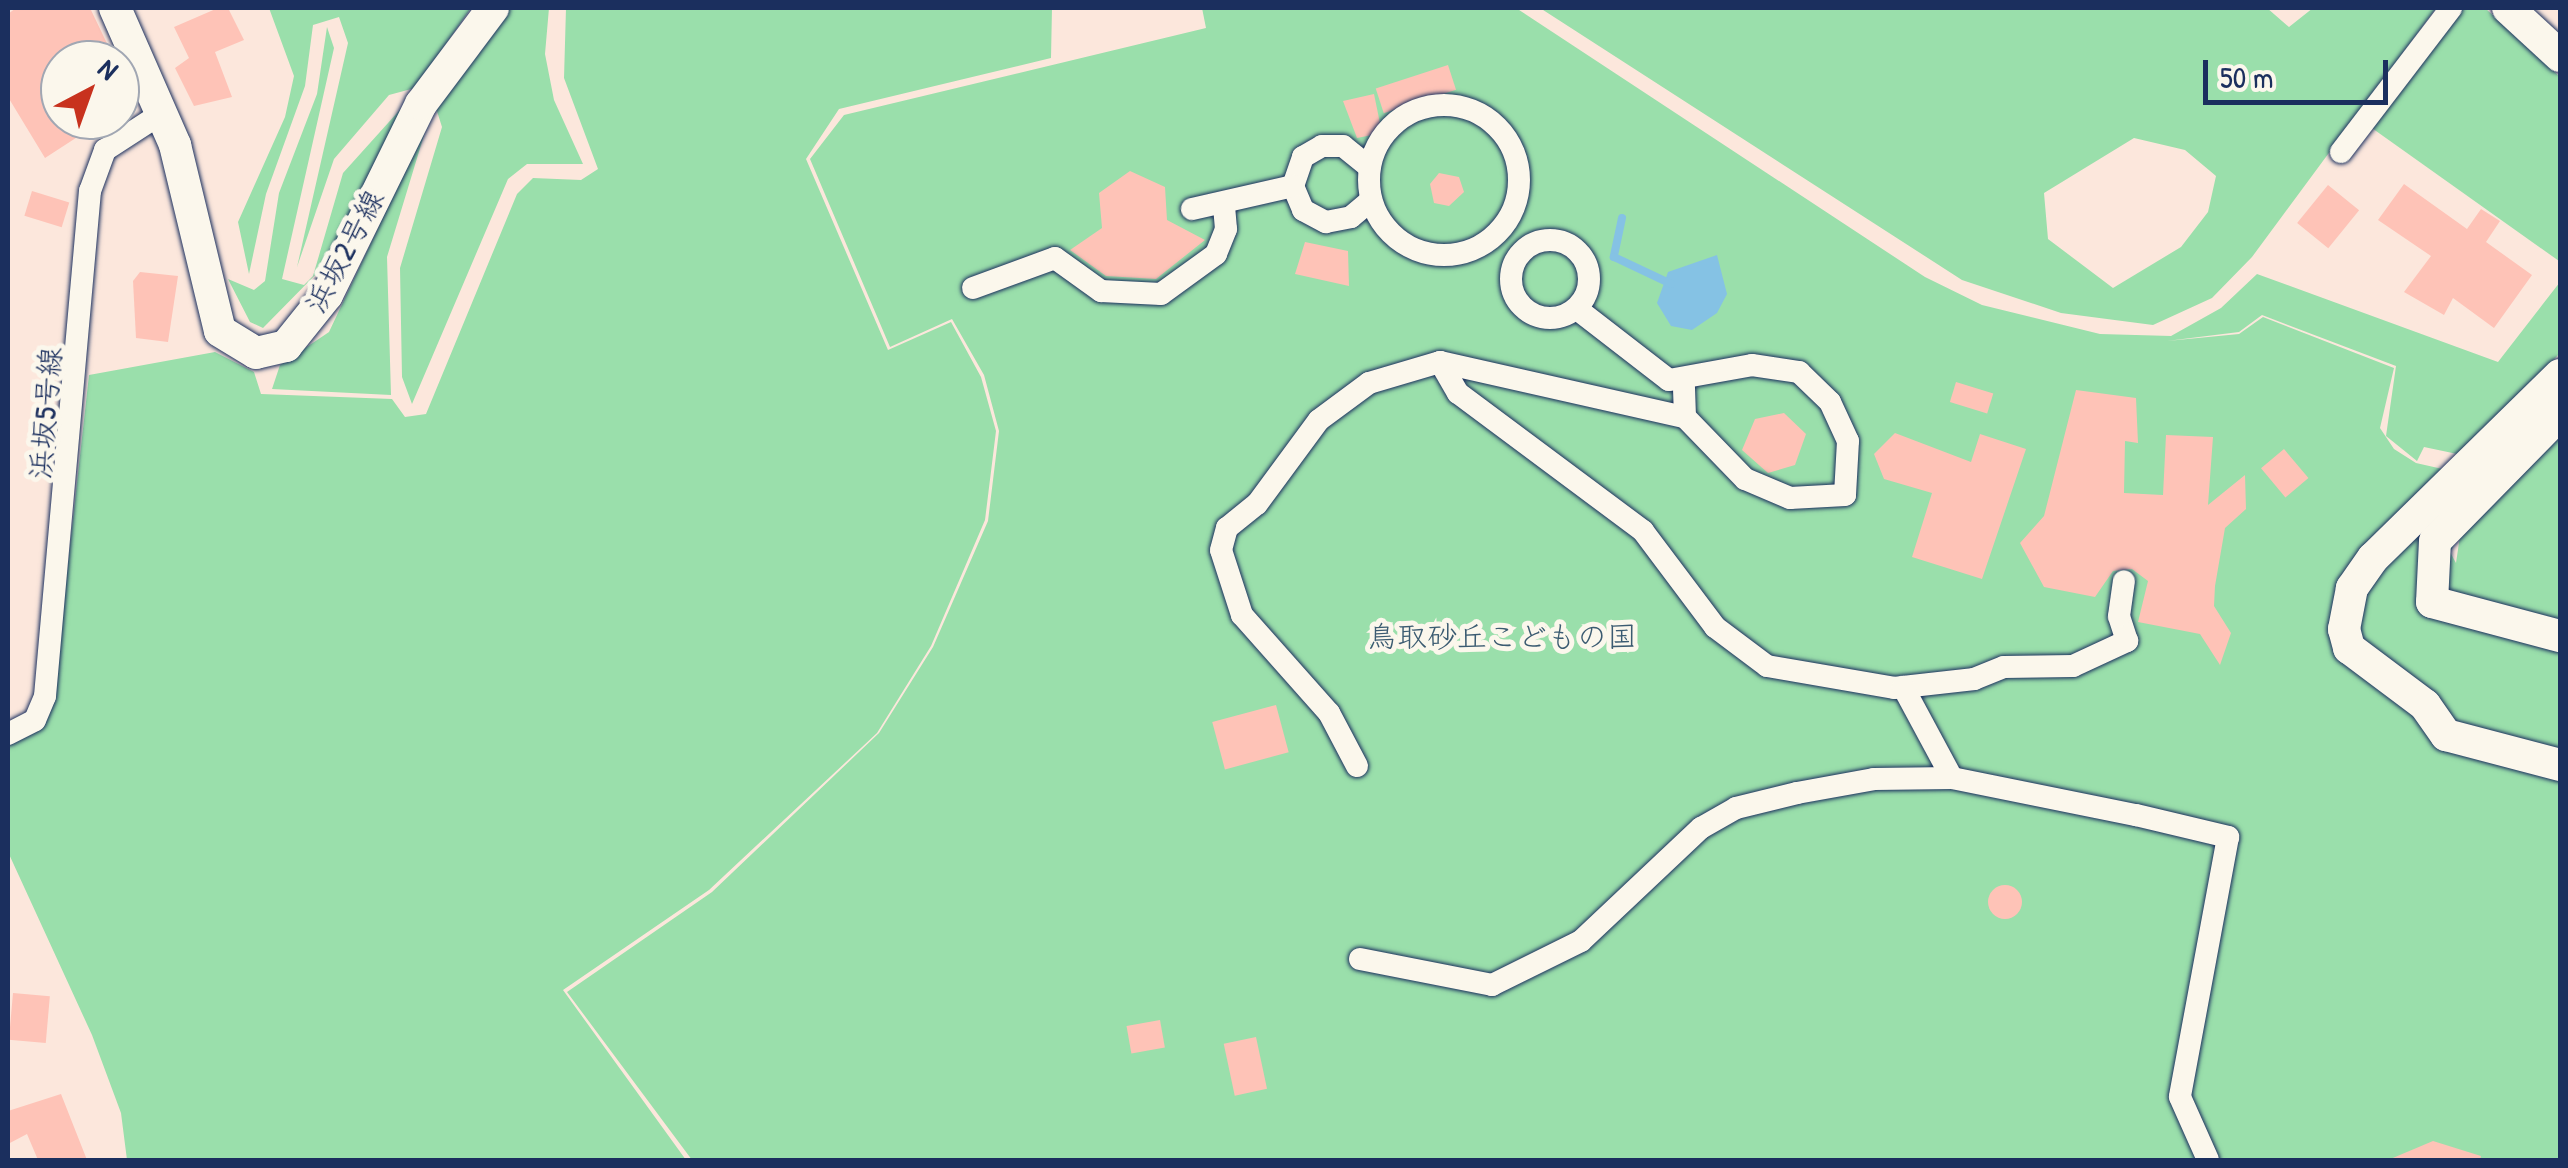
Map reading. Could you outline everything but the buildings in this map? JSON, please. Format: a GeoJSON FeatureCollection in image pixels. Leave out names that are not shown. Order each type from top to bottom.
{"type":"FeatureCollection","features":[{"type":"Feature","properties":{"kind":"street","name":"浜坂2号線"},"geometry":{"type":"LineString","coordinates":[[115,8],[162,113],[220,331],[256,353],[286,346],[327,295],[421,104],[494,8]]}},
{"type":"Feature","properties":{"kind":"street"},"geometry":{"type":"LineString","coordinates":[[2341,152],[2451,8]]}},
{"type":"Feature","properties":{"kind":"street"},"geometry":{"type":"LineString","coordinates":[[2508,8],[2560,56]]}},
{"type":"Feature","properties":{"kind":"street"},"geometry":{"type":"LineString","coordinates":[[1438,104],[1486,117],[1509,141],[1519,173],[1515,206],[1498,234],[1464,253],[1424,253],[1390,234],[1371,200],[1369,167],[1382,136],[1406,114],[1438,104]]}},
{"type":"Feature","properties":{"kind":"street","name":"浜坂5号線"},"geometry":{"type":"LineString","coordinates":[[8,734],[35,720],[45,696],[90,191],[105,150],[162,113]]}},
{"type":"Feature","properties":{"kind":"street"},"geometry":{"type":"LineString","coordinates":[[1369,167],[1343,146],[1322,146],[1303,157],[1293,186],[1303,210],[1326,222],[1351,217],[1371,200]]}},
{"type":"Feature","properties":{"kind":"street"},"geometry":{"type":"LineString","coordinates":[[1192,209],[1293,186]]}},
{"type":"Feature","properties":{"kind":"street"},"geometry":{"type":"LineString","coordinates":[[974,288],[1054,258],[1101,290],[1161,294],[1216,254],[1226,230],[1224,204]]}},
{"type":"Feature","properties":{"kind":"street"},"geometry":{"type":"LineString","coordinates":[[1498,234],[1519,254]]}},
{"type":"Feature","properties":{"kind":"street"},"geometry":{"type":"LineString","coordinates":[[1519,254],[1555,240],[1578,252],[1590,274],[1577,309]]}},
{"type":"Feature","properties":{"kind":"street"},"geometry":{"type":"LineString","coordinates":[[1519,254],[1511,279],[1519,304],[1540,318],[1577,309]]}},
{"type":"Feature","properties":{"kind":"street"},"geometry":{"type":"LineString","coordinates":[[1577,309],[1669,380],[1752,365],[1799,372],[1830,402],[1848,441],[1845,494],[1790,498],[1745,479],[1700,442],[1685,418],[1684,379]]}},
{"type":"Feature","properties":{"kind":"street"},"geometry":{"type":"LineString","coordinates":[[1357,766],[1329,713],[1242,615],[1224,579],[1222,538],[1344,396],[1440,362],[1685,418]]}},
{"type":"Feature","properties":{"kind":"street"},"geometry":{"type":"LineString","coordinates":[[1440,362],[1458,393],[1643,531],[1739,648],[1768,666],[1903,687],[2004,667],[2073,666],[2121,647],[2124,581]]}},
{"type":"Feature","properties":{"kind":"street"},"geometry":{"type":"LineString","coordinates":[[2560,375],[2373,558],[2352,588],[2344,629],[2349,648],[2425,705],[2446,736],[2560,765]]}},
{"type":"Feature","properties":{"kind":"street"},"geometry":{"type":"LineString","coordinates":[[2560,414],[2435,540],[2432,602],[2560,636]]}},
{"type":"Feature","properties":{"kind":"street"},"geometry":{"type":"LineString","coordinates":[[1903,687],[1952,778]]}},
{"type":"Feature","properties":{"kind":"street"},"geometry":{"type":"LineString","coordinates":[[1360,958],[1492,985],[1581,941],[1701,828],[1736,808],[1874,779],[1952,778],[2228,837],[2180,1098],[2208,1160]]}},
{"type":"Feature","properties":{"kind":"green space"},"geometry":{"type":"Polygon","coordinates":[[[269,8],[471,8],[415,88],[389,95],[334,159],[297,267],[348,43],[339,17],[313,25],[305,86],[266,194],[249,274],[238,222],[285,117],[294,76],[269,8]]]}},
{"type":"Feature","properties":{"kind":"green space"},"geometry":{"type":"Polygon","coordinates":[[[504,8],[549,8],[545,54],[554,100],[583,164],[527,164],[508,179],[412,404],[402,377],[400,268],[442,127],[435,105],[504,8]]]}},
{"type":"Feature","properties":{"kind":"green space"},"geometry":{"type":"Polygon","coordinates":[[[566,8],[1052,8],[1051,58],[839,109],[806,159],[888,350],[951,322],[981,377],[996,431],[985,520],[931,646],[877,733],[709,890],[563,990],[686,1160],[127,1160],[121,1113],[92,1035],[8,852],[8,745],[41,728],[53,698],[89,375],[215,352],[254,372],[261,394],[392,399],[405,417],[426,414],[517,194],[533,178],[581,180],[598,169],[564,78],[566,8]]]}},
{"type":"Feature","properties":{"kind":"green space","name":"鳥取砂丘こどもの国"},"geometry":{"type":"Polygon","coordinates":[[[1202,8],[1516,8],[1925,277],[1982,305],[2100,334],[2171,336],[2221,308],[2257,274],[2498,362],[2560,282],[2560,353],[2462,455],[2424,447],[2417,461],[2386,436],[2396,366],[2262,315],[2239,332],[2167,341],[2239,334],[2263,317],[2394,368],[2380,428],[2394,449],[2416,463],[2447,470],[2465,525],[2450,552],[2456,563],[2460,536],[2560,428],[2560,1160],[692,1160],[567,992],[712,892],[879,733],[933,647],[988,521],[999,431],[984,375],[952,319],[890,347],[810,159],[844,115],[1206,28],[1202,8]]]}},
{"type":"Feature","properties":{"kind":"green space"},"geometry":{"type":"Polygon","coordinates":[[[1540,8],[2267,8],[2289,27],[2313,8],[2436,8],[2252,257],[2212,298],[2153,325],[2061,313],[1962,280],[1540,8]],[[2134,138],[2044,193],[2048,239],[2113,288],[2181,247],[2208,212],[2216,176],[2185,150],[2134,138]]]}},
{"type":"Feature","properties":{"kind":"green space"},"geometry":{"type":"Polygon","coordinates":[[[2463,8],[2485,8],[2560,77],[2559,261],[2369,126],[2463,8]]]}},
{"type":"Feature","properties":{"kind":"green space"},"geometry":{"type":"Polygon","coordinates":[[[327,27],[334,48],[282,279],[304,285],[313,276],[343,173],[406,103],[324,266],[263,328],[250,322],[228,279],[254,290],[265,281],[279,193],[317,94],[327,27]]]}},
{"type":"Feature","properties":{"kind":"green space"},"geometry":{"type":"Polygon","coordinates":[[[428,122],[387,257],[391,395],[272,389],[280,365],[329,332],[428,122]]]}},
{"type":"Feature","properties":{"kind":"water"},"geometry":{"type":"Polygon","coordinates":[[[1717,255],[1727,294],[1717,313],[1692,330],[1671,326],[1657,303],[1668,272],[1717,255]]]}},
{"type":"Feature","properties":{"kind":"waterway"},"geometry":{"type":"LineString","coordinates":[[1622,218],[1614,257],[1671,284]]}}]}
